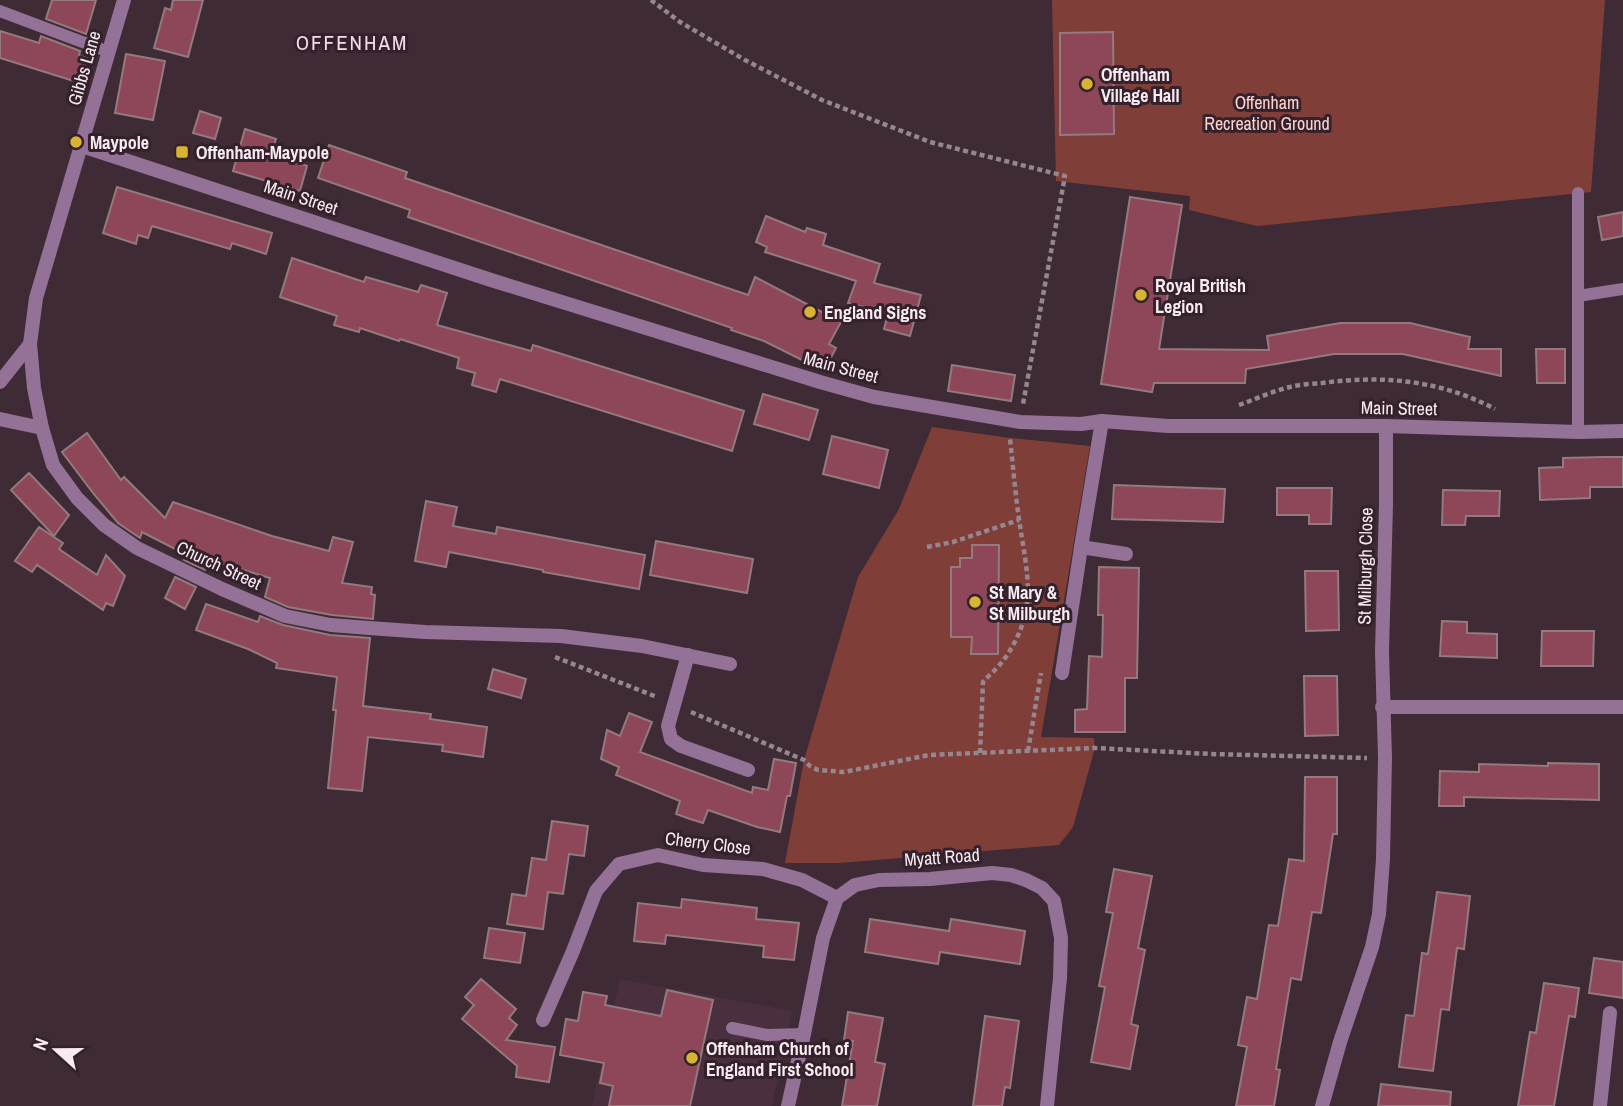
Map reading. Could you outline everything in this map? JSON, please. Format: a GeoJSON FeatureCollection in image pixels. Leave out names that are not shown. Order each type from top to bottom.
{"type":"FeatureCollection","features":[{"type":"Feature","properties":{"kind":"street","name":"Gibbs Lane"},"geometry":{"type":"LineString","coordinates":[[82,146],[124,0]]}},
{"type":"Feature","properties":{"kind":"street","name":"Main Street"},"geometry":{"type":"LineString","coordinates":[[82,146],[478,275],[874,397],[1017,421],[1081,424],[1102,421],[1168,426],[1386,426],[1623,431]]}},
{"type":"Feature","properties":{"kind":"street","name":"Church Street"},"geometry":{"type":"LineString","coordinates":[[82,146],[36,298],[30,344],[41,428],[53,465],[77,498],[104,525],[137,548],[285,616],[331,625],[369,628],[561,636],[642,646],[730,664]]}},
{"type":"Feature","properties":{"kind":"street"},"geometry":{"type":"LineString","coordinates":[[0,382],[30,344]]}},
{"type":"Feature","properties":{"kind":"street"},"geometry":{"type":"LineString","coordinates":[[0,419],[41,428]]}},
{"type":"Feature","properties":{"kind":"street"},"geometry":{"type":"LineString","coordinates":[[1062,673],[1102,421]]}},
{"type":"Feature","properties":{"kind":"street","name":"St Milburgh Close"},"geometry":{"type":"LineString","coordinates":[[1322,1106],[1372,947],[1379,914],[1385,758],[1382,652],[1386,426]]}},
{"type":"Feature","properties":{"kind":"street"},"geometry":{"type":"LineString","coordinates":[[1081,547],[1126,554]]}},
{"type":"Feature","properties":{"kind":"street"},"geometry":{"type":"LineString","coordinates":[[688,655],[667,726],[671,739],[681,746],[748,769]]}},
{"type":"Feature","properties":{"kind":"street"},"geometry":{"type":"LineString","coordinates":[[1382,707],[1623,707]]}},
{"type":"Feature","properties":{"kind":"street","name":"Cherry Close"},"geometry":{"type":"LineString","coordinates":[[543,1020],[596,891],[619,864],[658,855],[703,865],[763,869],[803,880],[836,898]]}},
{"type":"Feature","properties":{"kind":"street","name":"Myatt Road"},"geometry":{"type":"LineString","coordinates":[[836,898],[855,885],[880,880],[930,879],[992,873],[1027,880],[1042,888],[1054,901],[1061,938],[1060,978],[1047,1106]]}},
{"type":"Feature","properties":{"kind":"street"},"geometry":{"type":"LineString","coordinates":[[788,1106],[823,938],[836,898]]}},
{"type":"Feature","properties":{"kind":"street"},"geometry":{"type":"LineString","coordinates":[[1600,1106],[1610,1013]]}},
{"type":"Feature","properties":{"kind":"lane"},"geometry":{"type":"LineString","coordinates":[[0,11],[109,52]]}},
{"type":"Feature","properties":{"kind":"lane"},"geometry":{"type":"LineString","coordinates":[[1578,193],[1578,432]]}},
{"type":"Feature","properties":{"kind":"lane"},"geometry":{"type":"LineString","coordinates":[[1578,296],[1623,289]]}},
{"type":"Feature","properties":{"kind":"lane"},"geometry":{"type":"LineString","coordinates":[[732,1028],[767,1035],[804,1034]]}},
{"type":"Feature","properties":{"kind":"path"},"geometry":{"type":"LineString","coordinates":[[651,0],[680,22],[822,100],[930,142],[1065,176],[1017,421],[1010,438],[1025,549],[1028,607],[1020,633],[1004,660],[983,682],[980,753]]}},
{"type":"Feature","properties":{"kind":"path"},"geometry":{"type":"LineString","coordinates":[[1232,408],[1291,387],[1350,379],[1385,379],[1425,384],[1480,401],[1502,413]]}},
{"type":"Feature","properties":{"kind":"path"},"geometry":{"type":"LineString","coordinates":[[927,547],[953,542],[1019,520]]}},
{"type":"Feature","properties":{"kind":"path"},"geometry":{"type":"LineString","coordinates":[[544,653],[675,704],[804,760],[818,770],[844,772],[929,755],[1095,748],[1385,758]]}},
{"type":"Feature","properties":{"kind":"shaded area","name":"Offenham Church of England First School"},"geometry":{"type":"Polygon","coordinates":[[[620,979],[792,1011],[772,1106],[592,1106],[620,979]]]}},
{"type":"Feature","properties":{"kind":"green space","name":"Offenham Recreation Ground"},"geometry":{"type":"Polygon","coordinates":[[[1052,0],[1605,0],[1591,192],[1257,226],[1189,210],[1190,196],[1056,181],[1052,0]]]}},
{"type":"Feature","properties":{"kind":"green space"},"geometry":{"type":"Polygon","coordinates":[[[932,427],[1090,446],[1041,737],[1094,738],[1095,748],[1073,827],[1059,845],[839,863],[785,863],[804,760],[858,577],[899,509],[932,427]]]}},
{"type":"Feature","properties":{"kind":"building"},"geometry":{"type":"Polygon","coordinates":[[[52,0],[96,0],[86,34],[46,19],[52,0]]]}},
{"type":"Feature","properties":{"kind":"building"},"geometry":{"type":"Polygon","coordinates":[[[173,0],[203,0],[188,57],[154,48],[165,8],[171,10],[173,0]]]}},
{"type":"Feature","properties":{"kind":"building"},"geometry":{"type":"Polygon","coordinates":[[[0,31],[39,43],[41,36],[80,51],[79,56],[87,58],[80,83],[0,58],[0,31]]]}},
{"type":"Feature","properties":{"kind":"building","name":"Offenham Village Hall"},"geometry":{"type":"Polygon","coordinates":[[[1113,32],[1114,134],[1060,135],[1060,33],[1113,32]]]}},
{"type":"Feature","properties":{"kind":"building"},"geometry":{"type":"Polygon","coordinates":[[[126,54],[165,61],[153,120],[115,113],[126,54]]]}},
{"type":"Feature","properties":{"kind":"building"},"geometry":{"type":"Polygon","coordinates":[[[200,111],[221,118],[215,139],[193,133],[200,111]]]}},
{"type":"Feature","properties":{"kind":"building"},"geometry":{"type":"Polygon","coordinates":[[[245,129],[276,139],[271,154],[307,166],[300,191],[233,171],[245,129]]]}},
{"type":"Feature","properties":{"kind":"building"},"geometry":{"type":"Polygon","coordinates":[[[329,145],[407,172],[405,178],[748,295],[755,277],[841,322],[829,344],[836,348],[824,371],[764,341],[731,330],[732,328],[408,217],[410,210],[318,178],[329,145]]]}},
{"type":"Feature","properties":{"kind":"building"},"geometry":{"type":"Polygon","coordinates":[[[117,187],[272,233],[266,254],[232,243],[230,249],[152,226],[148,238],[138,235],[136,244],[103,233],[117,187]]]}},
{"type":"Feature","properties":{"kind":"building"},"geometry":{"type":"Polygon","coordinates":[[[1130,197],[1182,205],[1159,349],[1269,350],[1267,336],[1340,323],[1410,323],[1470,337],[1468,349],[1501,349],[1501,376],[1403,354],[1334,354],[1246,369],[1245,383],[1154,383],[1152,392],[1101,384],[1130,197]]]}},
{"type":"Feature","properties":{"kind":"building"},"geometry":{"type":"Polygon","coordinates":[[[1623,212],[1623,236],[1602,240],[1598,217],[1623,212]]]}},
{"type":"Feature","properties":{"kind":"building"},"geometry":{"type":"Polygon","coordinates":[[[766,216],[805,232],[807,228],[826,234],[823,245],[880,264],[874,283],[921,295],[910,336],[884,329],[888,314],[848,303],[856,281],[765,252],[767,247],[756,242],[766,216]]]}},
{"type":"Feature","properties":{"kind":"building"},"geometry":{"type":"Polygon","coordinates":[[[292,258],[364,282],[366,277],[418,292],[421,285],[447,293],[437,325],[531,351],[533,345],[744,411],[732,451],[500,379],[496,392],[472,385],[475,373],[457,368],[459,358],[360,328],[359,332],[334,325],[337,316],[280,297],[292,258]]]}},
{"type":"Feature","properties":{"kind":"building"},"geometry":{"type":"Polygon","coordinates":[[[1536,349],[1565,349],[1565,383],[1537,383],[1536,349]]]}},
{"type":"Feature","properties":{"kind":"building"},"geometry":{"type":"Polygon","coordinates":[[[952,365],[1015,375],[1011,401],[948,391],[952,365]]]}},
{"type":"Feature","properties":{"kind":"building"},"geometry":{"type":"Polygon","coordinates":[[[763,394],[818,410],[809,440],[754,424],[763,394]]]}},
{"type":"Feature","properties":{"kind":"building"},"geometry":{"type":"Polygon","coordinates":[[[87,433],[121,480],[124,477],[165,518],[173,502],[272,536],[329,551],[333,537],[353,542],[342,583],[372,587],[371,594],[375,595],[373,619],[288,607],[265,597],[270,578],[210,560],[205,570],[184,560],[187,555],[142,532],[140,538],[118,523],[62,452],[87,433]]]}},
{"type":"Feature","properties":{"kind":"building"},"geometry":{"type":"Polygon","coordinates":[[[832,436],[888,450],[879,488],[823,474],[832,436]]]}},
{"type":"Feature","properties":{"kind":"building"},"geometry":{"type":"Polygon","coordinates":[[[1623,457],[1623,487],[1590,487],[1590,498],[1540,500],[1539,468],[1563,467],[1563,458],[1623,457]]]}},
{"type":"Feature","properties":{"kind":"building"},"geometry":{"type":"Polygon","coordinates":[[[29,473],[69,515],[54,536],[11,490],[29,473]]]}},
{"type":"Feature","properties":{"kind":"building"},"geometry":{"type":"Polygon","coordinates":[[[1114,485],[1225,489],[1223,522],[1112,519],[1114,485]]]}},
{"type":"Feature","properties":{"kind":"building"},"geometry":{"type":"Polygon","coordinates":[[[1277,488],[1332,488],[1331,524],[1309,524],[1309,515],[1277,515],[1277,488]]]}},
{"type":"Feature","properties":{"kind":"building"},"geometry":{"type":"Polygon","coordinates":[[[1443,490],[1500,491],[1499,516],[1466,516],[1465,525],[1442,525],[1443,490]]]}},
{"type":"Feature","properties":{"kind":"building"},"geometry":{"type":"Polygon","coordinates":[[[426,501],[457,507],[453,526],[496,534],[497,527],[645,555],[639,589],[449,552],[446,567],[415,561],[426,501]]]}},
{"type":"Feature","properties":{"kind":"building"},"geometry":{"type":"Polygon","coordinates":[[[39,527],[63,543],[59,549],[97,575],[106,555],[125,576],[113,606],[106,603],[103,610],[37,565],[32,572],[15,561],[39,527]]]}},
{"type":"Feature","properties":{"kind":"building"},"geometry":{"type":"Polygon","coordinates":[[[656,541],[753,559],[747,593],[650,575],[656,541]]]}},
{"type":"Feature","properties":{"kind":"building","name":"St Mary & St Milburgh"},"geometry":{"type":"Polygon","coordinates":[[[972,545],[999,545],[998,654],[971,654],[972,637],[951,637],[951,567],[960,567],[960,558],[972,558],[972,545]]]}},
{"type":"Feature","properties":{"kind":"building"},"geometry":{"type":"Polygon","coordinates":[[[1099,567],[1139,568],[1137,678],[1125,678],[1125,732],[1075,732],[1075,710],[1087,709],[1089,656],[1102,657],[1103,615],[1098,615],[1099,567]]]}},
{"type":"Feature","properties":{"kind":"building"},"geometry":{"type":"Polygon","coordinates":[[[1305,571],[1338,571],[1339,630],[1306,631],[1305,571]]]}},
{"type":"Feature","properties":{"kind":"building"},"geometry":{"type":"Polygon","coordinates":[[[175,577],[196,587],[185,609],[165,598],[175,577]]]}},
{"type":"Feature","properties":{"kind":"building"},"geometry":{"type":"Polygon","coordinates":[[[206,604],[258,622],[260,616],[283,625],[330,635],[370,638],[363,706],[431,714],[430,719],[487,727],[483,757],[442,751],[443,745],[368,737],[362,791],[328,788],[337,677],[276,668],[277,663],[248,649],[196,630],[206,604]]]}},
{"type":"Feature","properties":{"kind":"building"},"geometry":{"type":"Polygon","coordinates":[[[1442,621],[1467,622],[1467,633],[1497,634],[1497,658],[1440,656],[1442,621]]]}},
{"type":"Feature","properties":{"kind":"building"},"geometry":{"type":"Polygon","coordinates":[[[1542,631],[1594,631],[1593,666],[1541,666],[1542,631]]]}},
{"type":"Feature","properties":{"kind":"building"},"geometry":{"type":"Polygon","coordinates":[[[493,669],[526,679],[521,698],[488,689],[493,669]]]}},
{"type":"Feature","properties":{"kind":"building"},"geometry":{"type":"Polygon","coordinates":[[[1304,676],[1337,676],[1338,735],[1305,736],[1304,676]]]}},
{"type":"Feature","properties":{"kind":"building"},"geometry":{"type":"Polygon","coordinates":[[[629,713],[652,722],[640,752],[752,793],[753,787],[768,790],[774,759],[796,763],[780,832],[708,810],[703,823],[690,819],[676,814],[680,801],[616,775],[619,767],[601,759],[607,730],[620,736],[629,713]]]}},
{"type":"Feature","properties":{"kind":"building"},"geometry":{"type":"Polygon","coordinates":[[[1548,763],[1599,764],[1599,800],[1464,797],[1464,806],[1439,806],[1440,771],[1479,772],[1479,764],[1548,766],[1548,763]]]}},
{"type":"Feature","properties":{"kind":"building"},"geometry":{"type":"Polygon","coordinates":[[[1305,777],[1337,777],[1337,834],[1333,834],[1321,913],[1312,912],[1301,980],[1291,978],[1276,1069],[1280,1070],[1274,1106],[1236,1106],[1247,1047],[1238,1045],[1247,997],[1257,999],[1269,925],[1278,926],[1289,859],[1304,861],[1305,777]]]}},
{"type":"Feature","properties":{"kind":"building"},"geometry":{"type":"Polygon","coordinates":[[[552,821],[588,826],[584,856],[569,854],[563,894],[548,892],[543,929],[507,924],[512,894],[526,896],[532,858],[546,860],[552,821]]]}},
{"type":"Feature","properties":{"kind":"building"},"geometry":{"type":"Polygon","coordinates":[[[1114,869],[1152,876],[1138,948],[1145,950],[1131,1024],[1138,1026],[1130,1069],[1091,1062],[1105,987],[1099,986],[1113,913],[1106,912],[1114,869]]]}},
{"type":"Feature","properties":{"kind":"building"},"geometry":{"type":"Polygon","coordinates":[[[1437,892],[1470,896],[1464,949],[1457,948],[1449,1010],[1441,1009],[1433,1071],[1399,1067],[1406,1015],[1414,1016],[1422,953],[1428,954],[1437,892]]]}},
{"type":"Feature","properties":{"kind":"building"},"geometry":{"type":"Polygon","coordinates":[[[682,899],[757,908],[756,919],[799,923],[794,960],[763,957],[764,946],[666,935],[665,944],[634,941],[638,903],[681,908],[682,899]]]}},
{"type":"Feature","properties":{"kind":"building"},"geometry":{"type":"Polygon","coordinates":[[[870,919],[949,931],[951,919],[1025,931],[1020,964],[940,952],[938,964],[865,952],[870,919]]]}},
{"type":"Feature","properties":{"kind":"building"},"geometry":{"type":"Polygon","coordinates":[[[489,928],[525,933],[520,963],[484,958],[489,928]]]}},
{"type":"Feature","properties":{"kind":"building"},"geometry":{"type":"Polygon","coordinates":[[[1594,958],[1623,962],[1623,998],[1589,993],[1594,958]]]}},
{"type":"Feature","properties":{"kind":"building"},"geometry":{"type":"Polygon","coordinates":[[[481,979],[516,1009],[509,1018],[517,1025],[506,1040],[555,1047],[549,1082],[516,1077],[517,1066],[462,1019],[474,1005],[465,997],[481,979]]]}},
{"type":"Feature","properties":{"kind":"building"},"geometry":{"type":"Polygon","coordinates":[[[1544,983],[1579,988],[1575,1017],[1569,1016],[1554,1106],[1518,1106],[1530,1032],[1536,1033],[1544,983]]]}},
{"type":"Feature","properties":{"kind":"building"},"geometry":{"type":"Polygon","coordinates":[[[667,990],[713,1000],[690,1106],[609,1106],[613,1086],[600,1083],[604,1063],[560,1055],[566,1019],[578,1021],[583,992],[607,996],[605,1005],[661,1016],[667,990]]]}},
{"type":"Feature","properties":{"kind":"building"},"geometry":{"type":"Polygon","coordinates":[[[848,1012],[883,1018],[875,1062],[885,1064],[877,1106],[842,1106],[853,1041],[844,1040],[848,1012]]]}},
{"type":"Feature","properties":{"kind":"building"},"geometry":{"type":"Polygon","coordinates":[[[985,1016],[1019,1021],[1010,1088],[1005,1087],[1002,1106],[973,1106],[985,1016]]]}},
{"type":"Feature","properties":{"kind":"building"},"geometry":{"type":"Polygon","coordinates":[[[1381,1084],[1451,1092],[1450,1106],[1378,1106],[1381,1084]]]}},
{"type":"Feature","properties":{"kind":"place","name":"Offenham Village Hall"},"geometry":{"type":"Point","coordinates":[1087,84]}},
{"type":"Feature","properties":{"kind":"place","name":"Maypole"},"geometry":{"type":"Point","coordinates":[76,142]}},
{"type":"Feature","properties":{"kind":"place","name":"Offenham-Maypole"},"geometry":{"type":"Point","coordinates":[182,152]}},
{"type":"Feature","properties":{"kind":"place","name":"Royal British Legion"},"geometry":{"type":"Point","coordinates":[1141,295]}},
{"type":"Feature","properties":{"kind":"place","name":"England Signs"},"geometry":{"type":"Point","coordinates":[810,312]}},
{"type":"Feature","properties":{"kind":"place","name":"St Mary & St Milburgh"},"geometry":{"type":"Point","coordinates":[975,602]}},
{"type":"Feature","properties":{"kind":"place","name":"Offenham Church of England First School"},"geometry":{"type":"Point","coordinates":[692,1058]}},
{"type":"Feature","properties":{"kind":"district","name":"OFFENHAM"},"geometry":{"type":"Point","coordinates":[352,42]}}]}
